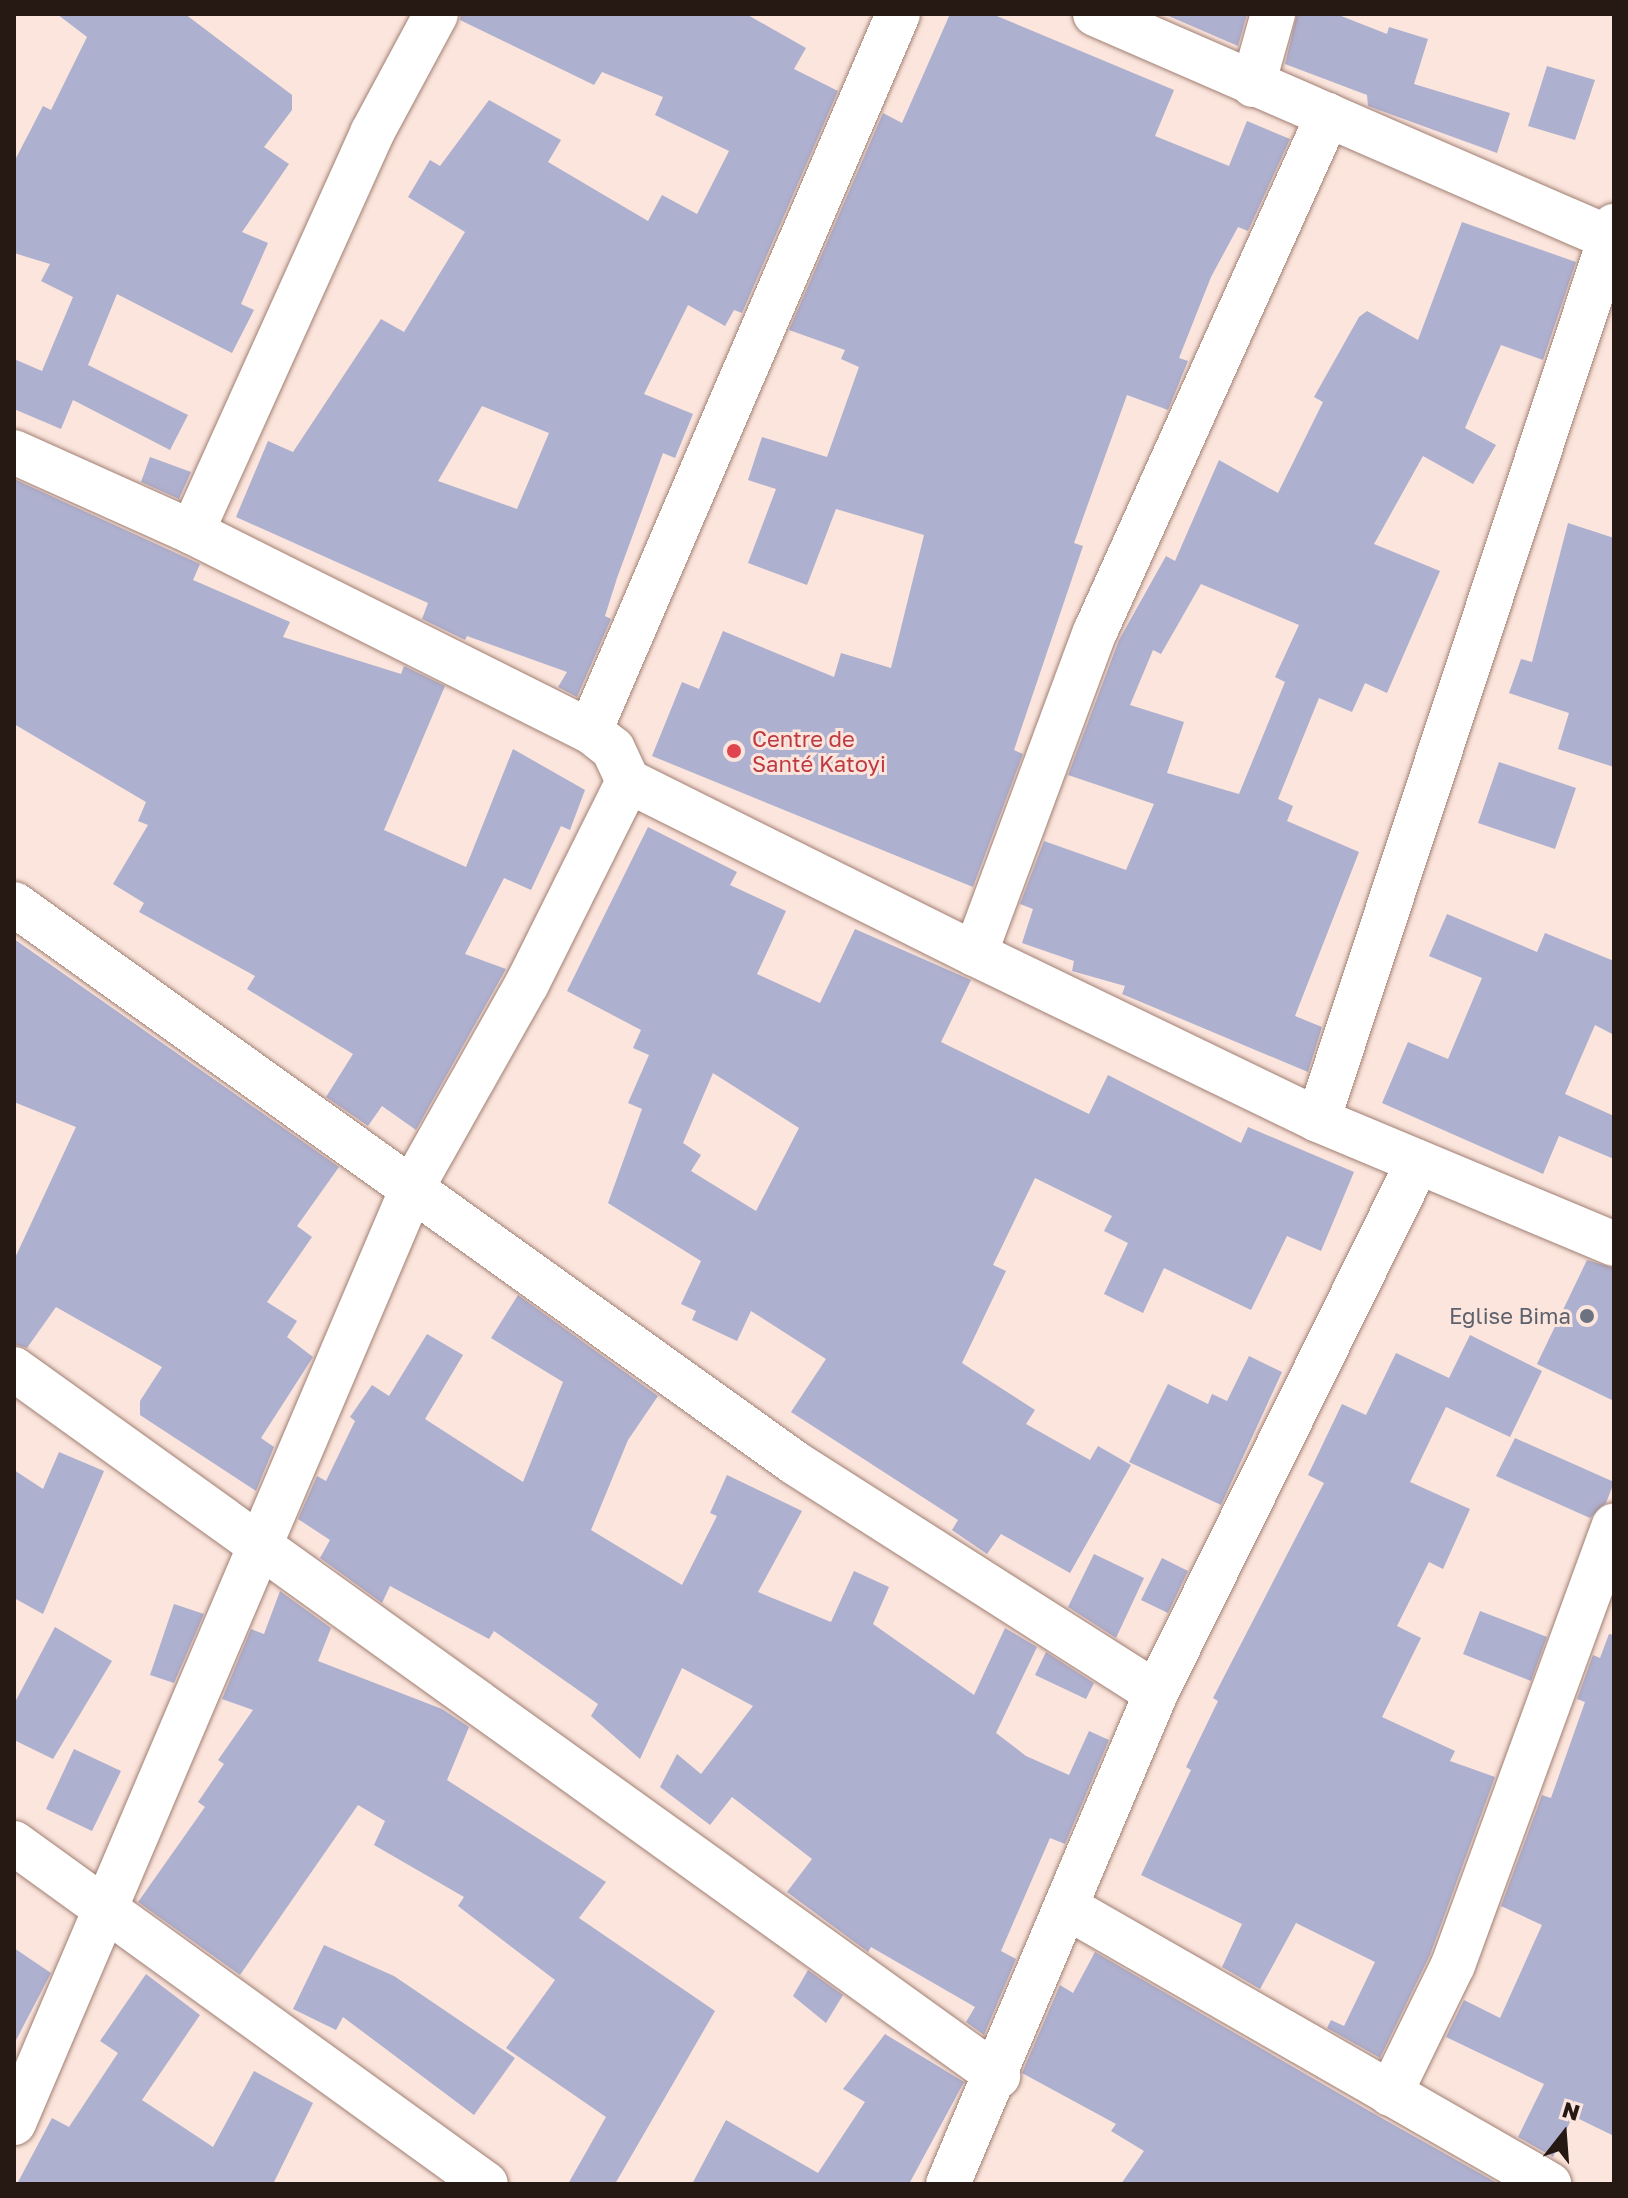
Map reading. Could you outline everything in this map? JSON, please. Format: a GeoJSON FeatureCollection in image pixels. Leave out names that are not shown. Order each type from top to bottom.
{"type":"FeatureCollection","features":[{"type":"Feature","properties":{"kind":"street"},"geometry":{"type":"LineString","coordinates":[[192,532],[372,133],[436,14]]}},
{"type":"Feature","properties":{"kind":"street"},"geometry":{"type":"LineString","coordinates":[[590,731],[898,14]]}},
{"type":"Feature","properties":{"kind":"street"},"geometry":{"type":"LineString","coordinates":[[1095,14],[1253,85],[1613,235],[1318,1120]]}},
{"type":"Feature","properties":{"kind":"street"},"geometry":{"type":"LineString","coordinates":[[1253,85],[1273,14]]}},
{"type":"Feature","properties":{"kind":"street"},"geometry":{"type":"LineString","coordinates":[[975,954],[1095,632],[1328,115]]}},
{"type":"Feature","properties":{"kind":"street"},"geometry":{"type":"LineString","coordinates":[[14,452],[192,532],[590,731],[613,749],[628,781],[975,954],[1318,1120],[1614,1244]]}},
{"type":"Feature","properties":{"kind":"street"},"geometry":{"type":"LineString","coordinates":[[14,2123],[261,1553],[413,1186],[527,984],[628,781]]}},
{"type":"Feature","properties":{"kind":"street"},"geometry":{"type":"LineString","coordinates":[[14,904],[413,1186],[795,1463],[1156,1693]]}},
{"type":"Feature","properties":{"kind":"street"},"geometry":{"type":"LineString","coordinates":[[948,2184],[998,2076],[1156,1693],[1418,1162]]}},
{"type":"Feature","properties":{"kind":"street"},"geometry":{"type":"LineString","coordinates":[[14,1369],[261,1553],[998,2076]]}},
{"type":"Feature","properties":{"kind":"street"},"geometry":{"type":"LineString","coordinates":[[1390,2094],[1453,1965],[1614,1526]]}},
{"type":"Feature","properties":{"kind":"street"},"geometry":{"type":"LineString","coordinates":[[14,1843],[486,2184]]}},
{"type":"Feature","properties":{"kind":"street"},"geometry":{"type":"LineString","coordinates":[[1068,1908],[1549,2184]]}},
{"type":"Feature","properties":{"kind":"building"},"geometry":{"type":"Polygon","coordinates":[[[57,14],[185,14],[292,95],[292,110],[264,147],[289,164],[242,232],[268,243],[241,304],[254,310],[232,353],[117,294],[88,365],[188,415],[170,450],[73,400],[61,429],[14,409],[14,359],[42,371],[73,297],[41,281],[50,264],[14,253],[14,162],[43,106],[51,110],[87,37],[57,14]]]}},
{"type":"Feature","properties":{"kind":"building"},"geometry":{"type":"Polygon","coordinates":[[[461,14],[746,14],[806,48],[794,69],[838,91],[742,313],[734,310],[725,326],[688,305],[644,394],[693,414],[675,458],[663,453],[605,616],[611,619],[577,697],[558,687],[567,672],[467,636],[465,640],[422,619],[428,603],[236,517],[268,441],[293,452],[381,319],[404,332],[465,232],[408,197],[430,160],[440,166],[489,100],[561,140],[548,162],[648,221],[662,195],[697,214],[729,151],[655,115],[663,97],[602,72],[594,85],[460,20],[461,14]],[[482,406],[438,481],[517,509],[549,433],[482,406]]]}},
{"type":"Feature","properties":{"kind":"building"},"geometry":{"type":"Polygon","coordinates":[[[950,14],[992,14],[1174,90],[1155,136],[1229,166],[1247,121],[1290,139],[1248,231],[1238,227],[1211,277],[1179,358],[1188,361],[1168,410],[1127,395],[1074,543],[1083,546],[1014,750],[1023,754],[973,887],[652,756],[682,682],[699,689],[723,631],[834,677],[841,653],[891,668],[924,535],[836,509],[807,585],[748,563],[776,489],[748,480],[762,437],[827,457],[859,367],[841,359],[845,350],[789,330],[883,113],[902,123],[950,14]]]}},
{"type":"Feature","properties":{"kind":"building"},"geometry":{"type":"Polygon","coordinates":[[[1164,14],[1247,14],[1238,46],[1164,14]]]}},
{"type":"Feature","properties":{"kind":"building"},"geometry":{"type":"Polygon","coordinates":[[[1297,14],[1336,14],[1387,34],[1389,27],[1428,39],[1414,84],[1510,113],[1497,153],[1368,106],[1367,95],[1285,64],[1297,14]]]}},
{"type":"Feature","properties":{"kind":"building"},"geometry":{"type":"Polygon","coordinates":[[[1547,66],[1595,80],[1575,140],[1528,126],[1547,66]]]}},
{"type":"Feature","properties":{"kind":"building"},"geometry":{"type":"Polygon","coordinates":[[[1462,222],[1576,262],[1543,360],[1501,345],[1465,428],[1496,445],[1473,484],[1423,456],[1374,544],[1440,571],[1387,693],[1365,683],[1352,712],[1319,698],[1278,799],[1293,806],[1287,821],[1359,852],[1295,1016],[1322,1027],[1308,1072],[1122,994],[1125,986],[1072,971],[1074,961],[1022,943],[1033,909],[1020,904],[1044,841],[1126,870],[1154,804],[1068,775],[1119,640],[1166,556],[1175,561],[1219,460],[1278,493],[1323,402],[1314,397],[1359,317],[1367,311],[1418,340],[1462,222]],[[1201,584],[1161,654],[1153,650],[1130,705],[1184,722],[1167,773],[1239,794],[1285,682],[1275,677],[1299,625],[1201,584]]]}},
{"type":"Feature","properties":{"kind":"building"},"geometry":{"type":"Polygon","coordinates":[[[150,457],[191,472],[179,499],[141,482],[150,457]]]}},
{"type":"Feature","properties":{"kind":"building"},"geometry":{"type":"Polygon","coordinates":[[[14,479],[200,564],[193,580],[290,622],[283,637],[401,674],[404,666],[445,686],[384,830],[466,867],[513,749],[585,790],[570,830],[561,826],[531,890],[504,878],[465,954],[506,969],[416,1130],[382,1106],[368,1126],[326,1097],[353,1054],[247,989],[255,976],[139,912],[144,903],[113,884],[148,825],[138,821],[146,802],[14,724],[14,479]]]}},
{"type":"Feature","properties":{"kind":"building"},"geometry":{"type":"Polygon","coordinates":[[[1568,523],[1614,538],[1614,767],[1558,749],[1569,713],[1509,693],[1521,659],[1532,662],[1568,523]]]}},
{"type":"Feature","properties":{"kind":"building"},"geometry":{"type":"Polygon","coordinates":[[[1499,762],[1576,788],[1555,849],[1478,823],[1499,762]]]}},
{"type":"Feature","properties":{"kind":"building"},"geometry":{"type":"Polygon","coordinates":[[[648,827],[737,872],[730,885],[786,911],[757,974],[820,1003],[855,929],[971,980],[941,1042],[1089,1114],[1108,1075],[1241,1143],[1248,1127],[1354,1172],[1321,1251],[1287,1236],[1251,1310],[1164,1268],[1143,1313],[1104,1294],[1128,1243],[1104,1231],[1112,1216],[1035,1178],[993,1265],[1006,1271],[962,1363],[1035,1410],[1026,1424],[1090,1460],[1098,1446],[1131,1465],[1070,1573],[1001,1534],[987,1554],[952,1530],[958,1520],[791,1412],[826,1359],[751,1311],[737,1341],[692,1320],[696,1311],[681,1304],[701,1261],[608,1203],[642,1109],[628,1103],[649,1055],[633,1048],[641,1030],[567,991],[648,827]],[[713,1073],[683,1143],[701,1155],[691,1171],[756,1211],[799,1128],[713,1073]]]}},
{"type":"Feature","properties":{"kind":"building"},"geometry":{"type":"Polygon","coordinates":[[[1447,914],[1537,952],[1545,933],[1614,961],[1614,1035],[1595,1025],[1565,1094],[1614,1116],[1614,1159],[1559,1136],[1543,1174],[1382,1103],[1408,1042],[1448,1059],[1482,978],[1429,956],[1447,914]]]}},
{"type":"Feature","properties":{"kind":"building"},"geometry":{"type":"Polygon","coordinates":[[[14,939],[339,1167],[297,1226],[312,1237],[267,1302],[297,1321],[287,1337],[313,1357],[261,1438],[274,1447],[256,1491],[140,1415],[140,1401],[162,1367],[56,1307],[27,1348],[14,1344],[14,1260],[76,1127],[14,1102],[14,939]]]}},
{"type":"Feature","properties":{"kind":"building","name":"Eglise Bima"},"geometry":{"type":"Polygon","coordinates":[[[1587,1260],[1614,1268],[1614,1401],[1537,1364],[1587,1260]]]}},
{"type":"Feature","properties":{"kind":"building"},"geometry":{"type":"Polygon","coordinates":[[[518,1295],[658,1396],[628,1440],[591,1530],[682,1585],[717,1516],[710,1513],[727,1475],[802,1511],[758,1592],[831,1622],[854,1571],[889,1587],[873,1624],[974,1695],[1005,1628],[1037,1647],[996,1733],[1026,1756],[1069,1775],[1089,1731],[1109,1740],[1065,1844],[1050,1838],[1001,1951],[1016,1959],[984,2035],[966,2022],[975,2007],[871,1947],[868,1952],[787,1892],[812,1859],[732,1797],[710,1825],[660,1787],[677,1754],[701,1774],[753,1706],[682,1668],[640,1759],[591,1716],[598,1704],[494,1631],[489,1639],[390,1586],[382,1603],[320,1558],[330,1540],[298,1519],[317,1476],[326,1481],[355,1421],[350,1417],[372,1385],[389,1396],[427,1334],[463,1355],[425,1419],[523,1482],[563,1382],[491,1338],[518,1295]]]}},
{"type":"Feature","properties":{"kind":"building"},"geometry":{"type":"Polygon","coordinates":[[[1470,1335],[1542,1371],[1510,1437],[1446,1407],[1410,1482],[1470,1509],[1443,1569],[1429,1562],[1397,1626],[1421,1638],[1382,1717],[1455,1751],[1450,1761],[1495,1777],[1430,1955],[1380,2058],[1327,2028],[1331,2020],[1344,2026],[1375,1962],[1296,1923],[1260,1989],[1222,1967],[1242,1924],[1141,1875],[1191,1770],[1186,1767],[1218,1701],[1213,1698],[1324,1483],[1308,1475],[1342,1404],[1366,1415],[1396,1353],[1449,1378],[1470,1335]]]}},
{"type":"Feature","properties":{"kind":"building"},"geometry":{"type":"Polygon","coordinates":[[[1249,1356],[1282,1372],[1221,1505],[1129,1462],[1168,1384],[1208,1404],[1212,1394],[1227,1401],[1249,1356]]]}},
{"type":"Feature","properties":{"kind":"building"},"geometry":{"type":"Polygon","coordinates":[[[1515,1438],[1614,1482],[1606,1503],[1590,1518],[1496,1476],[1515,1438]]]}},
{"type":"Feature","properties":{"kind":"building"},"geometry":{"type":"Polygon","coordinates":[[[59,1452],[104,1471],[43,1614],[14,1598],[14,1470],[43,1489],[59,1452]]]}},
{"type":"Feature","properties":{"kind":"building"},"geometry":{"type":"Polygon","coordinates":[[[1094,1554],[1144,1578],[1116,1638],[1068,1607],[1094,1554]]]}},
{"type":"Feature","properties":{"kind":"building"},"geometry":{"type":"Polygon","coordinates":[[[1162,1558],[1188,1571],[1168,1613],[1141,1600],[1162,1558]]]}},
{"type":"Feature","properties":{"kind":"building"},"geometry":{"type":"Polygon","coordinates":[[[280,1591],[331,1628],[318,1661],[442,1709],[469,1727],[447,1780],[606,1882],[579,1918],[715,2011],[615,2184],[568,2184],[606,2117],[506,2048],[555,1980],[458,1906],[464,1897],[374,1845],[385,1821],[358,1805],[240,1975],[138,1902],[205,1807],[198,1802],[224,1764],[218,1760],[253,1710],[222,1699],[251,1629],[264,1634],[280,1591]]]}},
{"type":"Feature","properties":{"kind":"building"},"geometry":{"type":"Polygon","coordinates":[[[174,1604],[204,1614],[174,1683],[150,1675],[174,1604]]]}},
{"type":"Feature","properties":{"kind":"building"},"geometry":{"type":"Polygon","coordinates":[[[1480,1611],[1547,1637],[1531,1681],[1463,1654],[1480,1611]]]}},
{"type":"Feature","properties":{"kind":"building"},"geometry":{"type":"Polygon","coordinates":[[[55,1627],[112,1661],[53,1759],[14,1740],[14,1704],[55,1627]]]}},
{"type":"Feature","properties":{"kind":"building"},"geometry":{"type":"Polygon","coordinates":[[[1609,1634],[1614,1635],[1614,2136],[1573,2116],[1553,2157],[1518,2137],[1544,2084],[1446,2037],[1464,2000],[1500,2018],[1542,1925],[1501,1906],[1542,1795],[1551,1798],[1585,1702],[1577,1699],[1593,1655],[1600,1658],[1609,1634]]]}},
{"type":"Feature","properties":{"kind":"building"},"geometry":{"type":"Polygon","coordinates":[[[1046,1652],[1094,1683],[1086,1699],[1035,1675],[1046,1652]]]}},
{"type":"Feature","properties":{"kind":"building"},"geometry":{"type":"Polygon","coordinates":[[[74,1749],[121,1771],[92,1831],[46,1809],[74,1749]]]}},
{"type":"Feature","properties":{"kind":"building"},"geometry":{"type":"Polygon","coordinates":[[[324,1945],[394,1976],[515,2058],[474,2115],[343,2017],[336,2030],[293,2009],[324,1945]]]}},
{"type":"Feature","properties":{"kind":"building"},"geometry":{"type":"Polygon","coordinates":[[[14,1948],[51,1973],[14,2044],[14,1948]]]}},
{"type":"Feature","properties":{"kind":"building"},"geometry":{"type":"Polygon","coordinates":[[[1095,1952],[1499,2184],[1121,2184],[1144,2151],[1111,2131],[1116,2124],[1022,2073],[1060,1985],[1073,1993],[1095,1952]]]}},
{"type":"Feature","properties":{"kind":"building"},"geometry":{"type":"Polygon","coordinates":[[[808,1970],[843,1995],[826,2023],[793,1996],[808,1970]]]}},
{"type":"Feature","properties":{"kind":"building"},"geometry":{"type":"Polygon","coordinates":[[[146,1974],[200,2015],[142,2100],[213,2147],[254,2071],[313,2103],[273,2184],[17,2184],[52,2118],[69,2127],[118,2053],[100,2041],[146,1974]]]}},
{"type":"Feature","properties":{"kind":"building"},"geometry":{"type":"Polygon","coordinates":[[[885,2034],[964,2082],[909,2184],[692,2184],[726,2120],[818,2173],[865,2102],[843,2089],[885,2034]]]}},
{"type":"Feature","properties":{"kind":"place","name":"Centre de Santé Katoyi"},"geometry":{"type":"Point","coordinates":[734,751]}},
{"type":"Feature","properties":{"kind":"place","name":"Eglise Bima"},"geometry":{"type":"Point","coordinates":[1587,1316]}}]}
